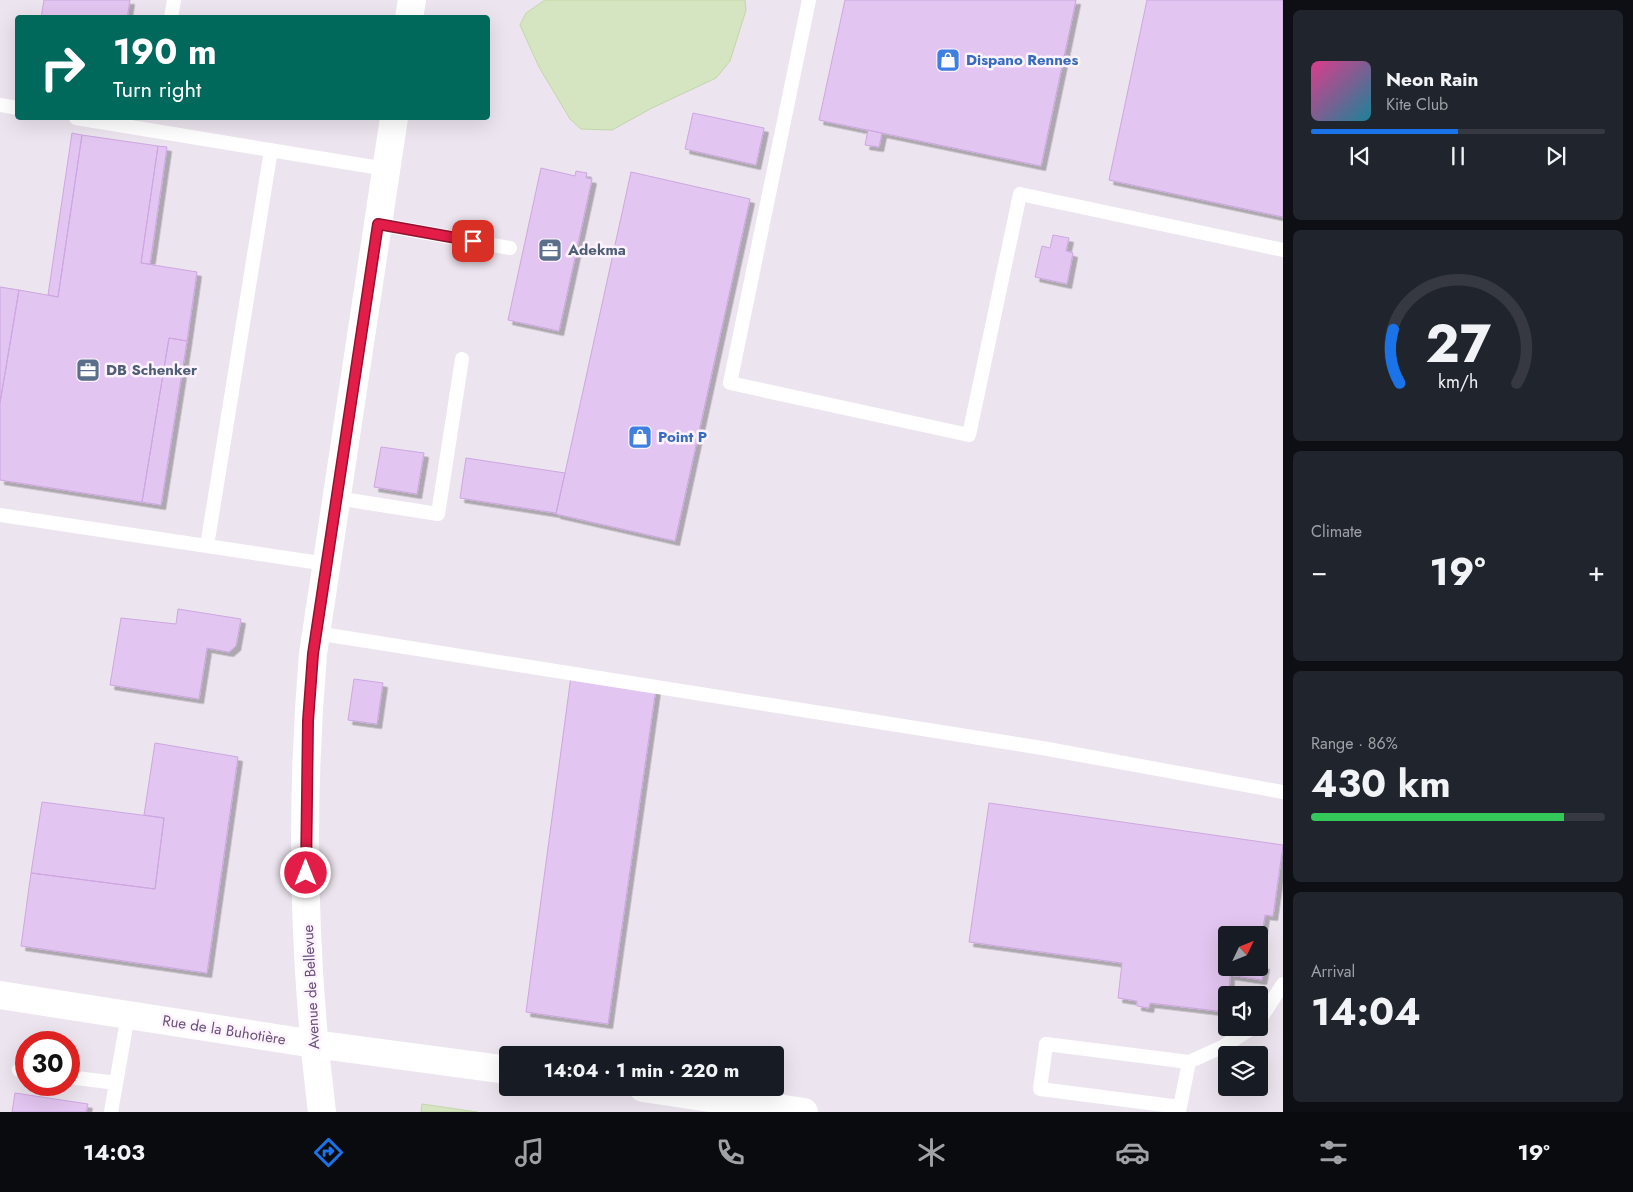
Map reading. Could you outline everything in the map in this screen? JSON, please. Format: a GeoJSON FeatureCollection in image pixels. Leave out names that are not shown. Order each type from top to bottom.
{"type":"FeatureCollection","features":[{"type":"Feature","properties":{"kind":"street"},"geometry":{"type":"LineString","coordinates":[[410,15],[412,0]]}},
{"type":"Feature","properties":{"kind":"street","name":"Avenue de Bellevue"},"geometry":{"type":"LineString","coordinates":[[322,1112],[308,971],[306,814],[308,721],[316,633],[394,120]]}},
{"type":"Feature","properties":{"kind":"street","name":"Rue de la Buhotière"},"geometry":{"type":"LineString","coordinates":[[0,995],[314,1044],[499,1069]]}},
{"type":"Feature","properties":{"kind":"street"},"geometry":{"type":"LineString","coordinates":[[697,1096],[804,1112]]}},
{"type":"Feature","properties":{"kind":"lane"},"geometry":{"type":"LineString","coordinates":[[172,15],[174,0]]}},
{"type":"Feature","properties":{"kind":"lane"},"geometry":{"type":"LineString","coordinates":[[809,0],[730,383],[969,435],[1020,194],[1283,250]]}},
{"type":"Feature","properties":{"kind":"lane"},"geometry":{"type":"LineString","coordinates":[[0,105],[15,108]]}},
{"type":"Feature","properties":{"kind":"lane"},"geometry":{"type":"LineString","coordinates":[[102,120],[153,124],[271,150],[386,169]]}},
{"type":"Feature","properties":{"kind":"lane"},"geometry":{"type":"LineString","coordinates":[[207,546],[271,150]]}},
{"type":"Feature","properties":{"kind":"lane"},"geometry":{"type":"LineString","coordinates":[[378,224],[510,248]]}},
{"type":"Feature","properties":{"kind":"lane"},"geometry":{"type":"LineString","coordinates":[[336,498],[438,514],[462,359]]}},
{"type":"Feature","properties":{"kind":"lane"},"geometry":{"type":"LineString","coordinates":[[0,515],[326,564]]}},
{"type":"Feature","properties":{"kind":"lane"},"geometry":{"type":"LineString","coordinates":[[316,633],[1042,748],[1283,792]]}},
{"type":"Feature","properties":{"kind":"lane"},"geometry":{"type":"LineString","coordinates":[[1268,1007],[1283,984]]}},
{"type":"Feature","properties":{"kind":"lane"},"geometry":{"type":"LineString","coordinates":[[111,1112],[128,1015]]}},
{"type":"Feature","properties":{"kind":"lane"},"geometry":{"type":"LineString","coordinates":[[1189,1062],[1180,1110],[1040,1088],[1046,1044],[1189,1062],[1224,1046],[1240,1036]]}},
{"type":"Feature","properties":{"kind":"lane"},"geometry":{"type":"LineString","coordinates":[[80,1078],[116,1083]]}},
{"type":"Feature","properties":{"kind":"shaded area"},"geometry":{"type":"Polygon","coordinates":[[[0,0],[1283,0],[1283,1112],[0,1112],[0,0]]]}},
{"type":"Feature","properties":{"kind":"shaded area"},"geometry":{"type":"Polygon","coordinates":[[[545,0],[745,0],[746,10],[730,61],[716,78],[652,108],[612,130],[581,129],[570,119],[539,67],[520,25],[526,13],[545,0]]]}},
{"type":"Feature","properties":{"kind":"shaded area"},"geometry":{"type":"Polygon","coordinates":[[[422,1104],[477,1112],[421,1112],[422,1104]]]}},
{"type":"Feature","properties":{"kind":"building"},"geometry":{"type":"Polygon","coordinates":[[[44,0],[130,0],[128,15],[42,15],[44,0]]]}},
{"type":"Feature","properties":{"kind":"building","name":"Dispano Rennes"},"geometry":{"type":"Polygon","coordinates":[[[845,0],[1076,0],[1041,166],[819,120],[845,0]]]}},
{"type":"Feature","properties":{"kind":"building"},"geometry":{"type":"Polygon","coordinates":[[[1147,0],[1283,0],[1283,217],[1109,180],[1147,0]]]}},
{"type":"Feature","properties":{"kind":"building"},"geometry":{"type":"Polygon","coordinates":[[[693,113],[764,128],[756,165],[685,149],[693,113]]]}},
{"type":"Feature","properties":{"kind":"building"},"geometry":{"type":"Polygon","coordinates":[[[868,130],[882,133],[879,147],[865,145],[868,130]]]}},
{"type":"Feature","properties":{"kind":"building"},"geometry":{"type":"Polygon","coordinates":[[[72,133],[82,135],[58,297],[48,295],[72,133]]]}},
{"type":"Feature","properties":{"kind":"building"},"geometry":{"type":"Polygon","coordinates":[[[82,135],[158,146],[141,263],[197,272],[187,341],[169,338],[142,502],[0,480],[0,403],[19,290],[58,297],[82,135]]]}},
{"type":"Feature","properties":{"kind":"building"},"geometry":{"type":"Polygon","coordinates":[[[158,146],[167,147],[150,264],[141,263],[158,146]]]}},
{"type":"Feature","properties":{"kind":"building","name":"Adekma"},"geometry":{"type":"Polygon","coordinates":[[[541,168],[575,176],[576,171],[587,173],[586,178],[592,179],[559,331],[508,320],[541,168]]]}},
{"type":"Feature","properties":{"kind":"building"},"geometry":{"type":"Polygon","coordinates":[[[631,172],[750,199],[675,541],[556,514],[631,172]]]}},
{"type":"Feature","properties":{"kind":"building"},"geometry":{"type":"Polygon","coordinates":[[[1053,235],[1069,238],[1066,251],[1073,253],[1067,284],[1035,277],[1042,246],[1050,248],[1053,235]]]}},
{"type":"Feature","properties":{"kind":"building"},"geometry":{"type":"Polygon","coordinates":[[[0,287],[19,290],[0,403],[0,287]]]}},
{"type":"Feature","properties":{"kind":"building"},"geometry":{"type":"Polygon","coordinates":[[[169,338],[187,341],[161,505],[142,502],[169,338]]]}},
{"type":"Feature","properties":{"kind":"building"},"geometry":{"type":"Polygon","coordinates":[[[381,447],[424,453],[417,494],[374,487],[381,447]]]}},
{"type":"Feature","properties":{"kind":"building"},"geometry":{"type":"Polygon","coordinates":[[[466,458],[565,473],[556,513],[460,498],[466,458]]]}},
{"type":"Feature","properties":{"kind":"building"},"geometry":{"type":"Polygon","coordinates":[[[178,609],[241,619],[236,646],[229,652],[207,648],[199,699],[110,685],[121,618],[176,624],[178,609]]]}},
{"type":"Feature","properties":{"kind":"building"},"geometry":{"type":"Polygon","coordinates":[[[571,676],[656,688],[608,1024],[526,1012],[571,676]]]}},
{"type":"Feature","properties":{"kind":"building"},"geometry":{"type":"Polygon","coordinates":[[[354,679],[383,683],[377,724],[348,720],[354,679]]]}},
{"type":"Feature","properties":{"kind":"building"},"geometry":{"type":"Polygon","coordinates":[[[155,743],[238,757],[207,973],[21,946],[31,873],[155,889],[164,818],[144,815],[155,743]]]}},
{"type":"Feature","properties":{"kind":"building"},"geometry":{"type":"Polygon","coordinates":[[[42,802],[164,818],[155,889],[31,873],[42,802]]]}},
{"type":"Feature","properties":{"kind":"building"},"geometry":{"type":"Polygon","coordinates":[[[989,803],[1283,845],[1273,916],[1265,915],[1263,926],[1218,926],[1218,976],[1230,976],[1229,986],[1218,986],[1218,1011],[1150,1003],[1149,1008],[1137,1006],[1137,1001],[1118,998],[1122,963],[969,942],[989,803]]]}},
{"type":"Feature","properties":{"kind":"building"},"geometry":{"type":"Polygon","coordinates":[[[1236,976],[1263,976],[1262,980],[1236,976]]]}},
{"type":"Feature","properties":{"kind":"building"},"geometry":{"type":"Polygon","coordinates":[[[15,1093],[15,1096],[35,1096],[88,1104],[86,1112],[12,1112],[15,1093]]]}},
{"type":"Feature","properties":{"kind":"place","name":"Dispano Rennes"},"geometry":{"type":"Point","coordinates":[948,60]}},
{"type":"Feature","properties":{"kind":"place","name":"Adekma"},"geometry":{"type":"Point","coordinates":[550,250]}},
{"type":"Feature","properties":{"kind":"place","name":"DB Schenker"},"geometry":{"type":"Point","coordinates":[88,370]}},
{"type":"Feature","properties":{"kind":"place","name":"Point P"},"geometry":{"type":"Point","coordinates":[640,437]}},
{"type":"Feature","properties":{"kind":"route"},"geometry":{"type":"LineString","coordinates":[[306,873],[308,721],[313,654],[378,224],[473,241]]}}]}
